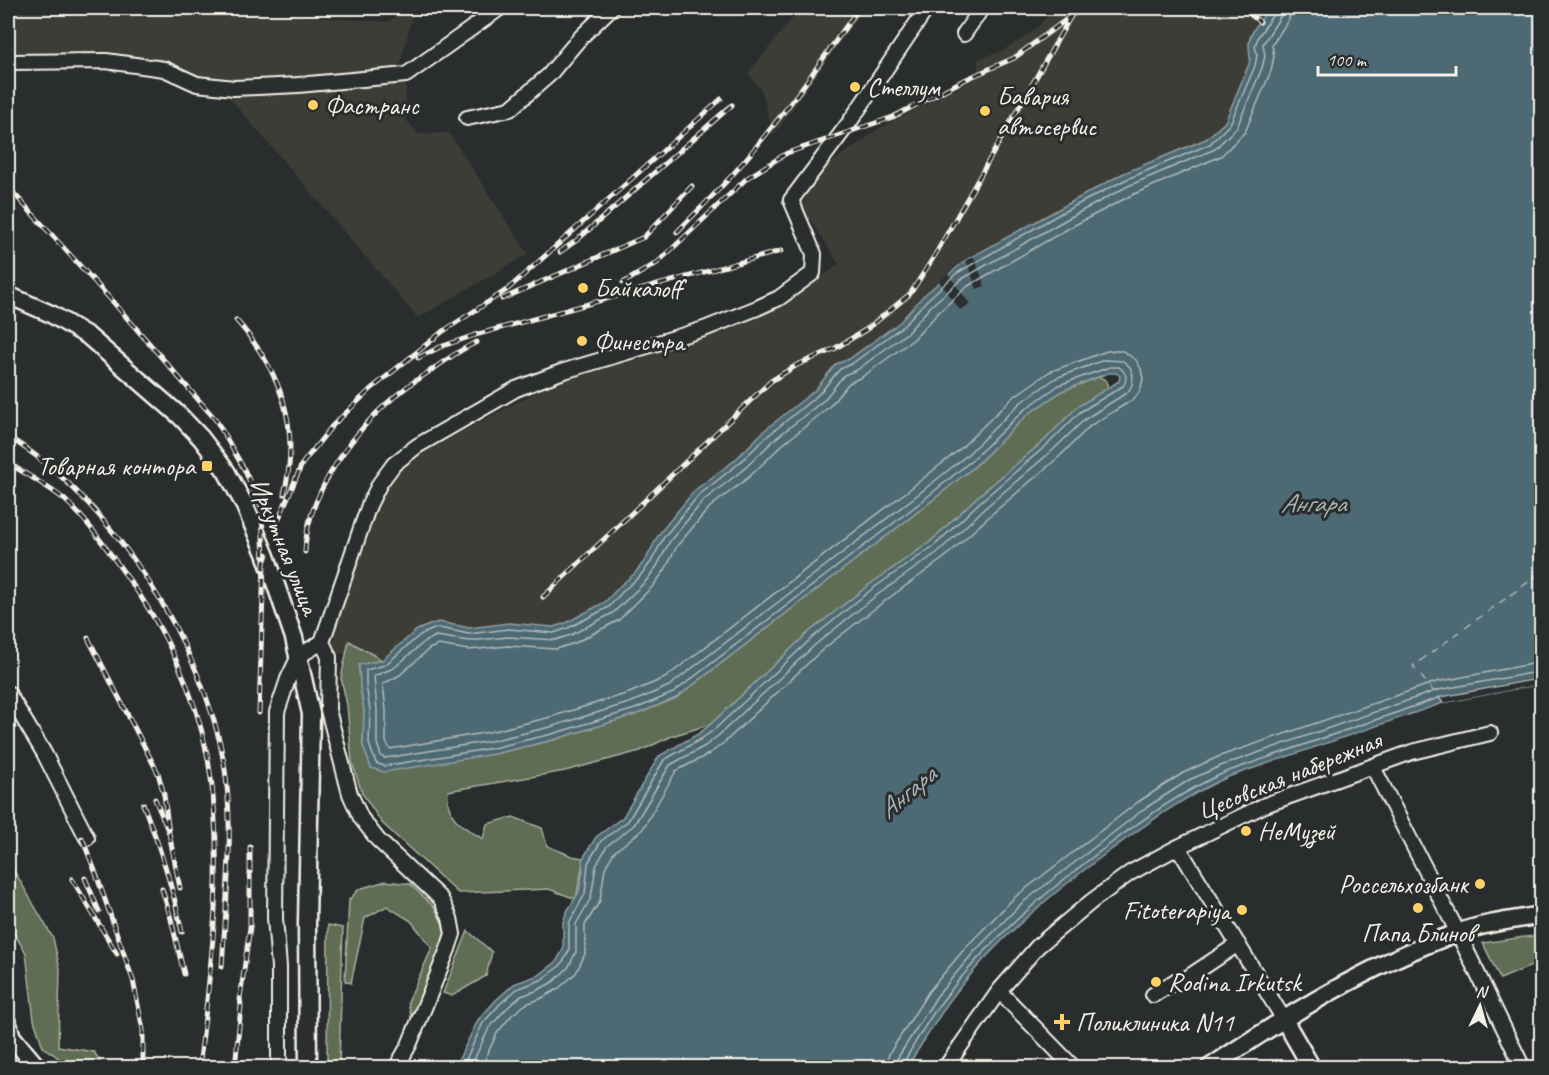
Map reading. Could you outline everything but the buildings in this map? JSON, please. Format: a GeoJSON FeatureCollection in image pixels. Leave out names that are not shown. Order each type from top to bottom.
{"type":"FeatureCollection","features":[{"type":"Feature","properties":{"kind":"main road","name":"Иркутная улица"},"geometry":{"type":"LineString","coordinates":[[8,295],[51,314],[88,336],[163,401],[201,438],[226,471],[244,504],[266,556],[299,656],[311,714],[307,923],[308,1068]]}},
{"type":"Feature","properties":{"kind":"main road"},"geometry":{"type":"LineString","coordinates":[[1209,1068],[1283,1018],[1371,972],[1458,933],[1500,922],[1542,915]]}},
{"type":"Feature","properties":{"kind":"main road"},"geometry":{"type":"LineString","coordinates":[[1283,1018],[1312,1068]]}},
{"type":"Feature","properties":{"kind":"main road"},"geometry":{"type":"LineString","coordinates":[[8,1058],[10,1030]]}},
{"type":"Feature","properties":{"kind":"main road"},"geometry":{"type":"LineString","coordinates":[[10,1030],[38,1068]]}},
{"type":"Feature","properties":{"kind":"street"},"geometry":{"type":"LineString","coordinates":[[8,62],[106,61],[164,69],[197,84],[234,87],[298,85],[406,75],[500,8]]}},
{"type":"Feature","properties":{"kind":"street"},"geometry":{"type":"LineString","coordinates":[[467,118],[510,109],[549,75],[580,38],[611,8]]}},
{"type":"Feature","properties":{"kind":"street"},"geometry":{"type":"LineString","coordinates":[[279,1068],[279,967],[275,918],[277,712],[288,679],[299,656],[322,642],[369,505],[380,483],[394,464],[417,446],[516,389],[561,372],[704,329],[746,313],[779,298],[813,273],[814,254],[791,200],[849,123],[927,8]]}},
{"type":"Feature","properties":{"kind":"street"},"geometry":{"type":"LineString","coordinates":[[964,34],[982,8]]}},
{"type":"Feature","properties":{"kind":"street"},"geometry":{"type":"LineString","coordinates":[[322,642],[330,657],[328,710],[350,794],[361,818],[378,840],[441,899],[450,918],[453,934],[409,1045],[396,1068]]}},
{"type":"Feature","properties":{"kind":"street"},"geometry":{"type":"LineString","coordinates":[[8,693],[44,753],[87,838]]}},
{"type":"Feature","properties":{"kind":"street","name":"Цесовская набережная"},"geometry":{"type":"LineString","coordinates":[[945,1068],[999,992],[1038,946],[1130,873],[1264,805],[1412,752],[1490,733]]}},
{"type":"Feature","properties":{"kind":"street"},"geometry":{"type":"LineString","coordinates":[[1373,767],[1458,933],[1523,1068]]}},
{"type":"Feature","properties":{"kind":"street"},"geometry":{"type":"LineString","coordinates":[[1178,847],[1283,1018]]}},
{"type":"Feature","properties":{"kind":"street"},"geometry":{"type":"LineString","coordinates":[[1153,995],[1177,980],[1184,980],[1238,944]]}},
{"type":"Feature","properties":{"kind":"street"},"geometry":{"type":"LineString","coordinates":[[999,992],[1074,1068]]}},
{"type":"Feature","properties":{"kind":"shaded area"},"geometry":{"type":"Polygon","coordinates":[[[8,8],[187,8],[388,22],[395,17],[399,8],[414,8],[398,74],[286,78],[274,82],[195,78],[153,57],[31,54],[8,58],[8,8]]]}},
{"type":"Feature","properties":{"kind":"shaded area"},"geometry":{"type":"Polygon","coordinates":[[[792,8],[864,8],[773,136],[762,91],[748,73],[797,13],[792,8]]]}},
{"type":"Feature","properties":{"kind":"shaded area"},"geometry":{"type":"Polygon","coordinates":[[[1056,8],[1270,8],[1249,41],[1251,55],[1249,64],[1225,122],[1206,139],[1122,174],[953,269],[923,296],[900,322],[824,378],[815,390],[765,430],[735,460],[695,490],[659,534],[646,559],[635,573],[605,602],[566,623],[553,627],[509,623],[470,628],[439,622],[417,630],[382,660],[325,651],[372,506],[400,464],[552,384],[766,313],[827,273],[839,264],[802,207],[814,175],[880,128],[978,77],[978,59],[1002,51],[1031,33],[1056,8]]]}},
{"type":"Feature","properties":{"kind":"shaded area"},"geometry":{"type":"Polygon","coordinates":[[[406,83],[406,120],[419,134],[449,133],[528,254],[418,318],[228,96],[406,83]]]}},
{"type":"Feature","properties":{"kind":"green space"},"geometry":{"type":"Polygon","coordinates":[[[1099,377],[1106,380],[1108,389],[1105,392],[1077,407],[1045,440],[976,498],[930,542],[869,585],[808,633],[711,724],[672,736],[640,751],[565,771],[448,791],[449,808],[452,815],[462,826],[483,839],[487,824],[513,817],[542,828],[547,846],[584,858],[576,899],[549,889],[458,893],[382,823],[362,793],[352,762],[347,705],[341,678],[349,641],[382,660],[359,665],[364,710],[363,746],[494,754],[553,740],[637,714],[676,698],[975,466],[1028,414],[1062,391],[1099,377]]]}},
{"type":"Feature","properties":{"kind":"green space"},"geometry":{"type":"Polygon","coordinates":[[[8,860],[53,938],[60,969],[58,1046],[94,1052],[104,1067],[72,1067],[43,1047],[34,1020],[26,953],[8,923],[8,860]]]}},
{"type":"Feature","properties":{"kind":"green space"},"geometry":{"type":"Polygon","coordinates":[[[386,881],[410,884],[435,908],[445,929],[439,959],[418,1013],[412,1020],[408,1002],[432,948],[411,921],[387,906],[365,918],[351,983],[345,981],[349,900],[359,889],[386,881]]]}},
{"type":"Feature","properties":{"kind":"green space"},"geometry":{"type":"Polygon","coordinates":[[[328,925],[343,928],[339,1067],[327,1067],[328,925]]]}},
{"type":"Feature","properties":{"kind":"green space"},"geometry":{"type":"Polygon","coordinates":[[[468,931],[492,952],[486,976],[452,996],[443,993],[468,931]]]}},
{"type":"Feature","properties":{"kind":"green space"},"geometry":{"type":"Polygon","coordinates":[[[1539,935],[1541,962],[1500,979],[1483,943],[1539,935]]]}},
{"type":"Feature","properties":{"kind":"water","name":"Ангара"},"geometry":{"type":"Polygon","coordinates":[[[1270,8],[1541,8],[1541,684],[1443,703],[1228,777],[1181,802],[1086,869],[1042,904],[1001,942],[981,962],[946,1006],[907,1067],[455,1067],[478,1020],[496,1000],[514,984],[539,975],[556,962],[563,950],[563,922],[579,892],[583,870],[582,860],[596,837],[623,817],[659,756],[711,724],[808,633],[869,585],[930,542],[976,498],[1045,440],[1077,407],[1119,381],[1120,376],[1116,373],[1108,373],[1062,391],[1028,414],[975,466],[676,698],[637,714],[553,740],[494,754],[384,772],[371,768],[363,746],[364,710],[359,665],[382,660],[417,630],[439,622],[470,628],[509,623],[553,627],[566,623],[605,602],[635,573],[646,559],[659,534],[695,490],[735,460],[765,430],[815,390],[836,364],[849,359],[900,322],[923,296],[966,260],[1122,174],[1206,139],[1225,122],[1249,64],[1251,35],[1270,8]]]}},
{"type":"Feature","properties":{"kind":"pier"},"geometry":{"type":"Polygon","coordinates":[[[974,257],[985,286],[977,289],[966,260],[974,257]]]}},
{"type":"Feature","properties":{"kind":"pier"},"geometry":{"type":"Polygon","coordinates":[[[948,274],[970,304],[960,310],[939,281],[948,274]]]}},
{"type":"Feature","properties":{"kind":"pier"},"geometry":{"type":"Polygon","coordinates":[[[1541,677],[1541,684],[1443,703],[1441,696],[1541,677]]]}},
{"type":"Feature","properties":{"kind":"ferry route"},"geometry":{"type":"LineString","coordinates":[[1443,703],[1413,666],[1542,572]]}},
{"type":"Feature","properties":{"kind":"railway"},"geometry":{"type":"LineString","coordinates":[[677,232],[725,183],[756,147],[859,8]]}},
{"type":"Feature","properties":{"kind":"railway"},"geometry":{"type":"LineString","coordinates":[[623,283],[657,263],[747,178],[787,153],[893,117],[962,81],[1014,58],[1071,16],[1078,8]]}},
{"type":"Feature","properties":{"kind":"railway"},"geometry":{"type":"LineString","coordinates":[[1242,8],[1260,22]]}},
{"type":"Feature","properties":{"kind":"railway"},"geometry":{"type":"LineString","coordinates":[[1260,8],[1267,12]]}},
{"type":"Feature","properties":{"kind":"railway"},"geometry":{"type":"LineString","coordinates":[[543,597],[771,381],[797,365],[834,349],[867,329],[910,294],[935,255],[1071,16]]}},
{"type":"Feature","properties":{"kind":"railway"},"geometry":{"type":"LineString","coordinates":[[274,530],[302,464],[332,426],[371,389],[442,332],[508,289],[721,99]]}},
{"type":"Feature","properties":{"kind":"railway"},"geometry":{"type":"LineString","coordinates":[[560,252],[577,240],[732,105]]}},
{"type":"Feature","properties":{"kind":"railway"},"geometry":{"type":"LineString","coordinates":[[502,299],[644,237],[692,186]]}},
{"type":"Feature","properties":{"kind":"railway"},"geometry":{"type":"LineString","coordinates":[[8,187],[114,303],[216,420],[244,469],[262,508],[264,563]]}},
{"type":"Feature","properties":{"kind":"railway"},"geometry":{"type":"LineString","coordinates":[[418,358],[440,347],[475,335],[781,251]]}},
{"type":"Feature","properties":{"kind":"railway"},"geometry":{"type":"LineString","coordinates":[[236,320],[265,359],[283,401],[290,445],[289,469],[284,494]]}},
{"type":"Feature","properties":{"kind":"railway"},"geometry":{"type":"LineString","coordinates":[[305,552],[314,507],[324,484],[352,441],[368,422],[406,387],[477,342]]}},
{"type":"Feature","properties":{"kind":"railway"},"geometry":{"type":"LineString","coordinates":[[8,437],[46,463],[82,497],[116,536],[147,579],[174,624],[196,671],[213,718],[224,763],[227,788],[229,865],[222,967]]}},
{"type":"Feature","properties":{"kind":"railway"},"geometry":{"type":"LineString","coordinates":[[8,463],[65,500],[97,535],[153,616],[177,662],[196,710],[208,759],[216,836],[215,914],[199,1068]]}},
{"type":"Feature","properties":{"kind":"railway"},"geometry":{"type":"LineString","coordinates":[[259,713],[264,563],[267,554]]}},
{"type":"Feature","properties":{"kind":"railway"},"geometry":{"type":"LineString","coordinates":[[88,638],[158,773],[164,795],[169,833]]}},
{"type":"Feature","properties":{"kind":"railway"},"geometry":{"type":"LineString","coordinates":[[155,799],[169,833],[180,888]]}},
{"type":"Feature","properties":{"kind":"railway"},"geometry":{"type":"LineString","coordinates":[[143,804],[166,867],[182,932]]}},
{"type":"Feature","properties":{"kind":"railway"},"geometry":{"type":"LineString","coordinates":[[82,838],[133,980],[143,1030],[143,1068]]}},
{"type":"Feature","properties":{"kind":"railway"},"geometry":{"type":"LineString","coordinates":[[235,1068],[240,998],[250,927],[250,847]]}},
{"type":"Feature","properties":{"kind":"railway"},"geometry":{"type":"LineString","coordinates":[[85,878],[99,911]]}},
{"type":"Feature","properties":{"kind":"railway"},"geometry":{"type":"LineString","coordinates":[[72,879],[117,954]]}},
{"type":"Feature","properties":{"kind":"railway"},"geometry":{"type":"LineString","coordinates":[[162,889],[184,974]]}},
{"type":"Feature","properties":{"kind":"place","name":"Стеллум"},"geometry":{"type":"Point","coordinates":[855,87]}},
{"type":"Feature","properties":{"kind":"place","name":"Фастранс"},"geometry":{"type":"Point","coordinates":[313,105]}},
{"type":"Feature","properties":{"kind":"place","name":"Бавария автосервис"},"geometry":{"type":"Point","coordinates":[985,111]}},
{"type":"Feature","properties":{"kind":"place","name":"Байкалoff"},"geometry":{"type":"Point","coordinates":[583,288]}},
{"type":"Feature","properties":{"kind":"place","name":"Финестра"},"geometry":{"type":"Point","coordinates":[582,341]}},
{"type":"Feature","properties":{"kind":"place","name":"Товарная контора"},"geometry":{"type":"Point","coordinates":[207,466]}},
{"type":"Feature","properties":{"kind":"place","name":"НеМузей"},"geometry":{"type":"Point","coordinates":[1246,831]}},
{"type":"Feature","properties":{"kind":"place","name":"Россельхозбанк"},"geometry":{"type":"Point","coordinates":[1480,884]}},
{"type":"Feature","properties":{"kind":"place","name":"Папа Блинов"},"geometry":{"type":"Point","coordinates":[1418,908]}},
{"type":"Feature","properties":{"kind":"place","name":"Fitoterapiya"},"geometry":{"type":"Point","coordinates":[1242,910]}},
{"type":"Feature","properties":{"kind":"place","name":"Rodina Irkutsk"},"geometry":{"type":"Point","coordinates":[1156,982]}},
{"type":"Feature","properties":{"kind":"place","name":"Поликлиника N11"},"geometry":{"type":"Point","coordinates":[1062,1022]}}]}
